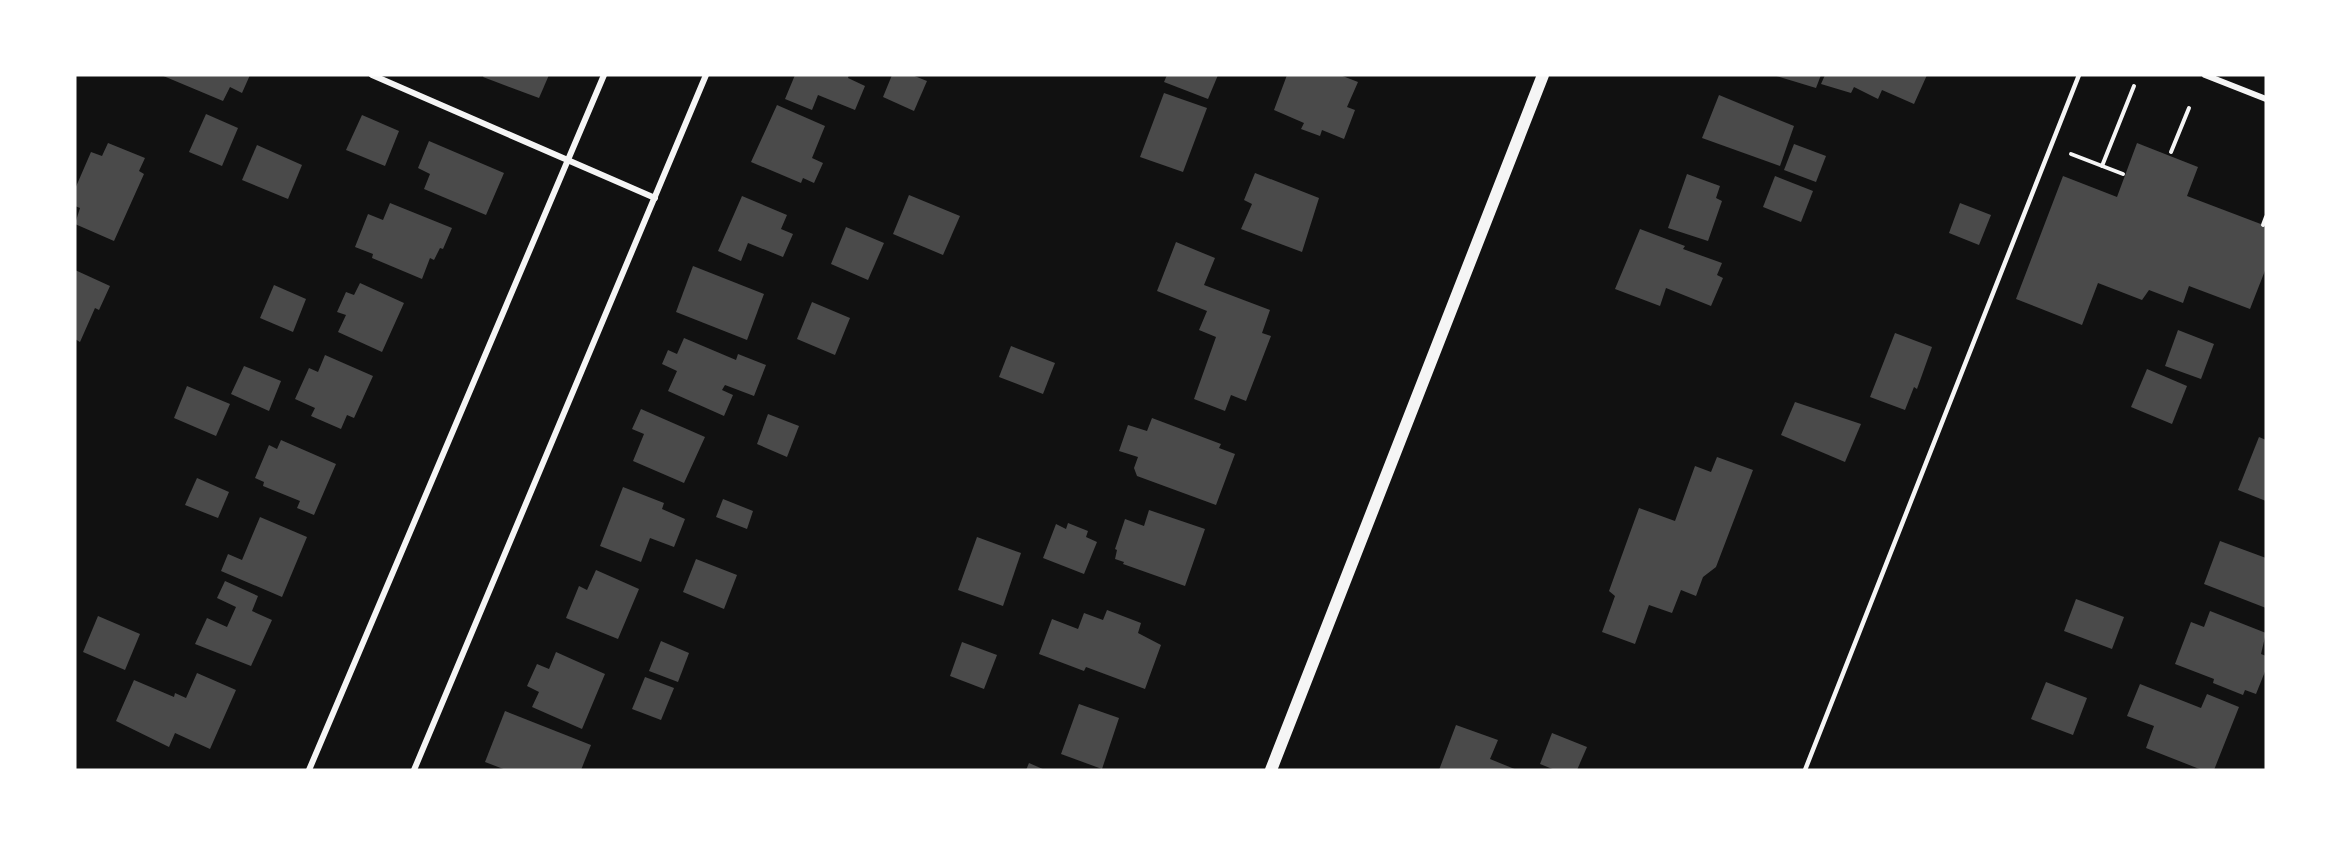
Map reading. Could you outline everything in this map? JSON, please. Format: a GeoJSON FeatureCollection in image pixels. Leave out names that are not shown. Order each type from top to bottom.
{"type":"FeatureCollection","features":[{"type":"Feature","properties":{"kind":"main road"},"geometry":{"type":"LineString","coordinates":[[1270,770],[1543,75]]}},
{"type":"Feature","properties":{"kind":"street"},"geometry":{"type":"LineString","coordinates":[[372,75],[655,198]]}},
{"type":"Feature","properties":{"kind":"street"},"geometry":{"type":"LineString","coordinates":[[309,770],[604,75]]}},
{"type":"Feature","properties":{"kind":"street"},"geometry":{"type":"LineString","coordinates":[[414,770],[706,75]]}},
{"type":"Feature","properties":{"kind":"street"},"geometry":{"type":"LineString","coordinates":[[2205,75],[2266,99]]}},
{"type":"Feature","properties":{"kind":"lane"},"geometry":{"type":"LineString","coordinates":[[1805,770],[2079,75]]}},
{"type":"Feature","properties":{"kind":"path"},"geometry":{"type":"LineString","coordinates":[[2102,166],[2134,86]]}},
{"type":"Feature","properties":{"kind":"path"},"geometry":{"type":"LineString","coordinates":[[2171,152],[2189,108]]}},
{"type":"Feature","properties":{"kind":"path"},"geometry":{"type":"LineString","coordinates":[[2070,154],[2123,174]]}},
{"type":"Feature","properties":{"kind":"path"},"geometry":{"type":"LineString","coordinates":[[2263,225],[2266,217]]}},
{"type":"Feature","properties":{"kind":"building"},"geometry":{"type":"Polygon","coordinates":[[[161,75],[250,75],[242,93],[230,87],[223,101],[161,75]]]}},
{"type":"Feature","properties":{"kind":"building"},"geometry":{"type":"Polygon","coordinates":[[[484,75],[549,75],[539,98],[483,77],[484,75]]]}},
{"type":"Feature","properties":{"kind":"building"},"geometry":{"type":"Polygon","coordinates":[[[795,75],[849,75],[848,78],[865,86],[855,110],[818,95],[812,110],[785,99],[795,75]]]}},
{"type":"Feature","properties":{"kind":"building"},"geometry":{"type":"Polygon","coordinates":[[[892,75],[912,75],[927,81],[914,111],[883,97],[892,75]]]}},
{"type":"Feature","properties":{"kind":"building"},"geometry":{"type":"Polygon","coordinates":[[[1167,75],[1218,75],[1208,99],[1164,82],[1167,75]]]}},
{"type":"Feature","properties":{"kind":"building"},"geometry":{"type":"Polygon","coordinates":[[[1287,75],[1340,75],[1358,82],[1347,107],[1355,110],[1344,139],[1322,130],[1320,136],[1301,129],[1304,123],[1274,110],[1287,75]]]}},
{"type":"Feature","properties":{"kind":"building"},"geometry":{"type":"Polygon","coordinates":[[[1773,75],[1821,75],[1816,88],[1773,75]]]}},
{"type":"Feature","properties":{"kind":"building"},"geometry":{"type":"Polygon","coordinates":[[[1825,75],[1927,75],[1914,104],[1882,90],[1878,99],[1854,87],[1851,93],[1821,84],[1825,75]]]}},
{"type":"Feature","properties":{"kind":"building"},"geometry":{"type":"Polygon","coordinates":[[[1164,93],[1207,108],[1183,172],[1140,157],[1164,93]]]}},
{"type":"Feature","properties":{"kind":"building"},"geometry":{"type":"Polygon","coordinates":[[[1719,95],[1794,126],[1780,166],[1702,138],[1719,95]]]}},
{"type":"Feature","properties":{"kind":"building"},"geometry":{"type":"Polygon","coordinates":[[[777,105],[825,126],[812,158],[823,163],[814,183],[803,178],[801,183],[751,162],[777,105]]]}},
{"type":"Feature","properties":{"kind":"building"},"geometry":{"type":"Polygon","coordinates":[[[206,114],[238,128],[222,166],[189,152],[206,114]]]}},
{"type":"Feature","properties":{"kind":"building"},"geometry":{"type":"Polygon","coordinates":[[[362,115],[399,131],[385,166],[346,150],[362,115]]]}},
{"type":"Feature","properties":{"kind":"building"},"geometry":{"type":"Polygon","coordinates":[[[429,141],[504,173],[486,215],[424,189],[430,174],[418,168],[429,141]]]}},
{"type":"Feature","properties":{"kind":"building"},"geometry":{"type":"Polygon","coordinates":[[[108,143],[145,158],[139,171],[144,174],[114,241],[75,224],[80,208],[75,206],[75,189],[91,152],[102,156],[108,143]]]}},
{"type":"Feature","properties":{"kind":"building"},"geometry":{"type":"Polygon","coordinates":[[[2137,143],[2198,167],[2187,196],[2266,226],[2266,268],[2250,309],[2189,286],[2183,303],[2149,290],[2142,300],[2098,283],[2082,325],[2016,299],[2063,176],[2117,197],[2137,143]]]}},
{"type":"Feature","properties":{"kind":"building"},"geometry":{"type":"Polygon","coordinates":[[[1794,144],[1826,156],[1816,182],[1784,170],[1794,144]]]}},
{"type":"Feature","properties":{"kind":"building"},"geometry":{"type":"Polygon","coordinates":[[[257,145],[302,165],[288,199],[242,180],[257,145]]]}},
{"type":"Feature","properties":{"kind":"building"},"geometry":{"type":"Polygon","coordinates":[[[1255,173],[1319,198],[1302,252],[1241,229],[1252,204],[1244,200],[1255,173]]]}},
{"type":"Feature","properties":{"kind":"building"},"geometry":{"type":"Polygon","coordinates":[[[1687,174],[1720,186],[1716,198],[1722,201],[1708,241],[1668,228],[1687,174]]]}},
{"type":"Feature","properties":{"kind":"building"},"geometry":{"type":"Polygon","coordinates":[[[1775,176],[1813,191],[1801,222],[1763,207],[1775,176]]]}},
{"type":"Feature","properties":{"kind":"building"},"geometry":{"type":"Polygon","coordinates":[[[909,195],[960,216],[943,255],[893,234],[909,195]]]}},
{"type":"Feature","properties":{"kind":"building"},"geometry":{"type":"Polygon","coordinates":[[[742,196],[787,215],[781,229],[793,234],[783,257],[748,243],[741,261],[718,251],[742,196]]]}},
{"type":"Feature","properties":{"kind":"building"},"geometry":{"type":"Polygon","coordinates":[[[390,203],[452,228],[443,249],[440,248],[434,260],[430,258],[422,279],[372,258],[373,254],[355,247],[368,214],[383,220],[390,203]]]}},
{"type":"Feature","properties":{"kind":"building"},"geometry":{"type":"Polygon","coordinates":[[[1960,203],[1991,215],[1979,245],[1949,233],[1960,203]]]}},
{"type":"Feature","properties":{"kind":"building"},"geometry":{"type":"Polygon","coordinates":[[[846,227],[884,243],[868,280],[831,264],[846,227]]]}},
{"type":"Feature","properties":{"kind":"building"},"geometry":{"type":"Polygon","coordinates":[[[1640,229],[1685,246],[1683,249],[1722,263],[1717,275],[1723,278],[1711,306],[1666,288],[1660,306],[1615,289],[1640,229]]]}},
{"type":"Feature","properties":{"kind":"building"},"geometry":{"type":"Polygon","coordinates":[[[1176,242],[1215,258],[1204,285],[1270,310],[1262,333],[1271,336],[1246,401],[1231,395],[1225,411],[1194,399],[1216,337],[1199,330],[1207,311],[1157,291],[1176,242]]]}},
{"type":"Feature","properties":{"kind":"building"},"geometry":{"type":"Polygon","coordinates":[[[693,266],[764,294],[747,340],[676,312],[693,266]]]}},
{"type":"Feature","properties":{"kind":"building"},"geometry":{"type":"Polygon","coordinates":[[[75,270],[110,286],[99,310],[95,308],[80,342],[75,339],[75,270]]]}},
{"type":"Feature","properties":{"kind":"building"},"geometry":{"type":"Polygon","coordinates":[[[360,283],[404,303],[382,352],[338,332],[346,315],[337,312],[346,292],[354,295],[360,283]]]}},
{"type":"Feature","properties":{"kind":"building"},"geometry":{"type":"Polygon","coordinates":[[[274,285],[306,299],[293,332],[260,318],[274,285]]]}},
{"type":"Feature","properties":{"kind":"building"},"geometry":{"type":"Polygon","coordinates":[[[812,302],[850,318],[835,355],[797,339],[812,302]]]}},
{"type":"Feature","properties":{"kind":"building"},"geometry":{"type":"Polygon","coordinates":[[[2178,330],[2214,344],[2201,379],[2165,366],[2178,330]]]}},
{"type":"Feature","properties":{"kind":"building"},"geometry":{"type":"Polygon","coordinates":[[[1895,333],[1932,347],[1917,389],[1914,387],[1905,410],[1870,397],[1895,333]]]}},
{"type":"Feature","properties":{"kind":"building"},"geometry":{"type":"Polygon","coordinates":[[[684,338],[736,360],[738,354],[766,365],[754,396],[725,385],[722,390],[733,395],[724,416],[668,391],[677,371],[662,364],[668,350],[677,354],[684,338]]]}},
{"type":"Feature","properties":{"kind":"building"},"geometry":{"type":"Polygon","coordinates":[[[1011,346],[1055,363],[1043,394],[999,377],[1011,346]]]}},
{"type":"Feature","properties":{"kind":"building"},"geometry":{"type":"Polygon","coordinates":[[[325,355],[373,376],[354,418],[347,415],[341,429],[311,416],[315,408],[295,399],[309,368],[318,372],[325,355]]]}},
{"type":"Feature","properties":{"kind":"building"},"geometry":{"type":"Polygon","coordinates":[[[244,366],[281,381],[269,411],[231,394],[244,366]]]}},
{"type":"Feature","properties":{"kind":"building"},"geometry":{"type":"Polygon","coordinates":[[[2147,369],[2187,386],[2172,424],[2131,407],[2147,369]]]}},
{"type":"Feature","properties":{"kind":"building"},"geometry":{"type":"Polygon","coordinates":[[[187,386],[230,404],[216,436],[174,418],[187,386]]]}},
{"type":"Feature","properties":{"kind":"building"},"geometry":{"type":"Polygon","coordinates":[[[1795,402],[1861,424],[1845,462],[1781,435],[1795,402]]]}},
{"type":"Feature","properties":{"kind":"building"},"geometry":{"type":"Polygon","coordinates":[[[641,409],[705,437],[684,483],[633,461],[644,434],[632,429],[641,409]]]}},
{"type":"Feature","properties":{"kind":"building"},"geometry":{"type":"Polygon","coordinates":[[[768,414],[799,426],[787,457],[757,444],[768,414]]]}},
{"type":"Feature","properties":{"kind":"building"},"geometry":{"type":"Polygon","coordinates":[[[1152,418],[1221,444],[1219,448],[1235,454],[1216,505],[1137,476],[1134,468],[1138,457],[1119,451],[1128,425],[1147,431],[1152,418]]]}},
{"type":"Feature","properties":{"kind":"building"},"geometry":{"type":"Polygon","coordinates":[[[2259,437],[2266,440],[2266,501],[2238,490],[2259,437]]]}},
{"type":"Feature","properties":{"kind":"building"},"geometry":{"type":"Polygon","coordinates":[[[281,440],[336,464],[314,515],[297,508],[300,501],[263,486],[264,482],[255,478],[269,445],[277,449],[281,440]]]}},
{"type":"Feature","properties":{"kind":"building"},"geometry":{"type":"Polygon","coordinates":[[[1717,457],[1753,470],[1716,567],[1703,577],[1696,596],[1681,590],[1672,613],[1649,605],[1635,644],[1602,632],[1615,596],[1609,591],[1639,508],[1675,521],[1695,466],[1711,472],[1717,457]]]}},
{"type":"Feature","properties":{"kind":"building"},"geometry":{"type":"Polygon","coordinates":[[[197,478],[229,492],[218,518],[185,505],[197,478]]]}},
{"type":"Feature","properties":{"kind":"building"},"geometry":{"type":"Polygon","coordinates":[[[623,487],[664,503],[662,509],[685,519],[674,547],[650,538],[641,562],[600,546],[623,487]]]}},
{"type":"Feature","properties":{"kind":"building"},"geometry":{"type":"Polygon","coordinates":[[[723,499],[753,511],[747,529],[716,517],[723,499]]]}},
{"type":"Feature","properties":{"kind":"building"},"geometry":{"type":"Polygon","coordinates":[[[1149,510],[1205,529],[1185,586],[1115,559],[1117,550],[1115,549],[1125,519],[1144,526],[1149,510]]]}},
{"type":"Feature","properties":{"kind":"building"},"geometry":{"type":"Polygon","coordinates":[[[260,517],[307,537],[282,597],[221,571],[228,554],[242,560],[260,517]]]}},
{"type":"Feature","properties":{"kind":"building"},"geometry":{"type":"Polygon","coordinates":[[[1068,523],[1088,531],[1086,537],[1097,542],[1084,574],[1043,558],[1056,524],[1066,529],[1068,523]]]}},
{"type":"Feature","properties":{"kind":"building"},"geometry":{"type":"Polygon","coordinates":[[[977,537],[1021,553],[1003,606],[958,590],[977,537]]]}},
{"type":"Feature","properties":{"kind":"building"},"geometry":{"type":"Polygon","coordinates":[[[2220,541],[2266,558],[2266,608],[2204,584],[2220,541]]]}},
{"type":"Feature","properties":{"kind":"building"},"geometry":{"type":"Polygon","coordinates":[[[696,559],[737,575],[724,609],[683,592],[696,559]]]}},
{"type":"Feature","properties":{"kind":"building"},"geometry":{"type":"Polygon","coordinates":[[[596,570],[639,589],[618,639],[566,618],[579,586],[587,590],[596,570]]]}},
{"type":"Feature","properties":{"kind":"building"},"geometry":{"type":"Polygon","coordinates":[[[225,581],[258,596],[252,611],[272,620],[251,666],[195,644],[207,618],[227,627],[236,607],[217,598],[225,581]]]}},
{"type":"Feature","properties":{"kind":"building"},"geometry":{"type":"Polygon","coordinates":[[[2076,599],[2124,617],[2112,649],[2064,631],[2076,599]]]}},
{"type":"Feature","properties":{"kind":"building"},"geometry":{"type":"Polygon","coordinates":[[[1107,610],[1141,623],[1138,633],[1161,645],[1145,689],[1086,667],[1084,671],[1039,654],[1052,619],[1078,629],[1084,613],[1103,620],[1107,610]]]}},
{"type":"Feature","properties":{"kind":"building"},"geometry":{"type":"Polygon","coordinates":[[[2210,611],[2266,633],[2261,654],[2266,656],[2266,669],[2256,694],[2245,690],[2243,695],[2213,683],[2214,679],[2175,664],[2191,622],[2204,627],[2210,611]]]}},
{"type":"Feature","properties":{"kind":"building"},"geometry":{"type":"Polygon","coordinates":[[[98,616],[140,634],[125,670],[83,652],[98,616]]]}},
{"type":"Feature","properties":{"kind":"building"},"geometry":{"type":"Polygon","coordinates":[[[661,641],[689,653],[678,682],[649,671],[661,641]]]}},
{"type":"Feature","properties":{"kind":"building"},"geometry":{"type":"Polygon","coordinates":[[[962,642],[997,655],[984,689],[950,676],[962,642]]]}},
{"type":"Feature","properties":{"kind":"building"},"geometry":{"type":"Polygon","coordinates":[[[556,652],[605,674],[582,729],[532,707],[539,692],[527,686],[537,664],[549,669],[556,652]]]}},
{"type":"Feature","properties":{"kind":"building"},"geometry":{"type":"Polygon","coordinates":[[[197,673],[236,690],[210,749],[175,733],[169,747],[116,721],[134,680],[174,697],[175,693],[186,698],[197,673]]]}},
{"type":"Feature","properties":{"kind":"building"},"geometry":{"type":"Polygon","coordinates":[[[645,677],[674,688],[661,720],[632,709],[645,677]]]}},
{"type":"Feature","properties":{"kind":"building"},"geometry":{"type":"Polygon","coordinates":[[[2046,682],[2087,698],[2073,735],[2031,719],[2046,682]]]}},
{"type":"Feature","properties":{"kind":"building"},"geometry":{"type":"Polygon","coordinates":[[[2140,684],[2201,708],[2207,694],[2239,707],[2214,770],[2202,770],[2146,748],[2154,726],[2127,716],[2140,684]]]}},
{"type":"Feature","properties":{"kind":"building"},"geometry":{"type":"Polygon","coordinates":[[[1079,704],[1119,718],[1102,769],[1061,754],[1079,704]]]}},
{"type":"Feature","properties":{"kind":"building"},"geometry":{"type":"Polygon","coordinates":[[[505,711],[591,745],[581,770],[506,770],[485,762],[505,711]]]}},
{"type":"Feature","properties":{"kind":"building"},"geometry":{"type":"Polygon","coordinates":[[[1456,725],[1498,740],[1490,759],[1517,770],[1439,770],[1456,725]]]}},
{"type":"Feature","properties":{"kind":"building"},"geometry":{"type":"Polygon","coordinates":[[[1552,733],[1587,747],[1577,770],[1555,770],[1540,764],[1552,733]]]}},
{"type":"Feature","properties":{"kind":"building"},"geometry":{"type":"Polygon","coordinates":[[[1029,763],[1045,770],[1026,770],[1029,763]]]}}]}
